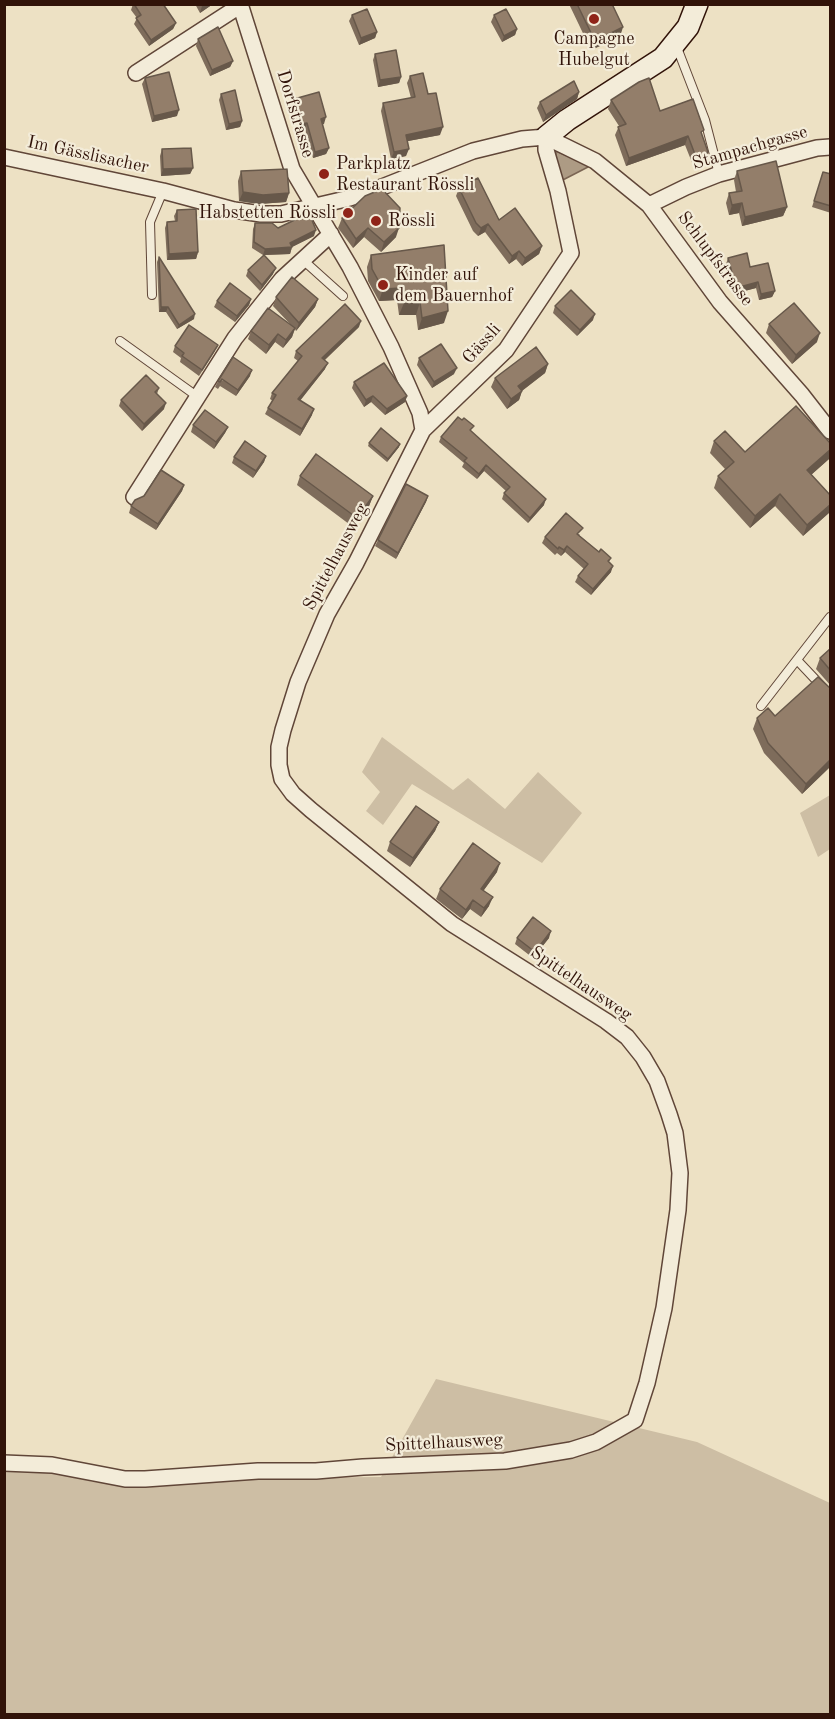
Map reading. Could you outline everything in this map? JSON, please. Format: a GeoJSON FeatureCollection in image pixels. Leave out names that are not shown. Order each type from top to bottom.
{"type":"FeatureCollection","features":[{"type":"Feature","properties":{"kind":"street"},"geometry":{"type":"LineString","coordinates":[[423,430],[420,413],[391,347],[314,206],[350,198],[382,187],[473,151],[522,139],[546,137],[567,120],[655,64],[676,44],[691,22],[697,4]]}},
{"type":"Feature","properties":{"kind":"street"},"geometry":{"type":"LineString","coordinates":[[136,73],[240,5]]}},
{"type":"Feature","properties":{"kind":"street","name":"Dorfstrasse"},"geometry":{"type":"LineString","coordinates":[[240,5],[292,169],[314,206]]}},
{"type":"Feature","properties":{"kind":"street","name":"Schlupfstrasse"},"geometry":{"type":"LineString","coordinates":[[546,137],[595,161],[650,205],[720,302],[831,431]]}},
{"type":"Feature","properties":{"kind":"street","name":"Gässli"},"geometry":{"type":"LineString","coordinates":[[423,430],[506,350],[572,254],[546,150],[546,137]]}},
{"type":"Feature","properties":{"kind":"street","name":"Stampachgasse"},"geometry":{"type":"LineString","coordinates":[[650,205],[719,174],[818,148],[831,147]]}},
{"type":"Feature","properties":{"kind":"street","name":"Im Gässlisacher"},"geometry":{"type":"LineString","coordinates":[[4,157],[163,191],[225,208],[261,214],[281,214],[314,206]]}},
{"type":"Feature","properties":{"kind":"street"},"geometry":{"type":"LineString","coordinates":[[134,497],[235,338],[282,279],[331,234]]}},
{"type":"Feature","properties":{"kind":"street","name":"Spittelhausweg"},"geometry":{"type":"LineString","coordinates":[[4,1463],[52,1465],[124,1479],[145,1479],[258,1471],[316,1471],[505,1461],[572,1450],[596,1442],[635,1420],[647,1383],[664,1308],[680,1192],[675,1133],[657,1081],[643,1057],[627,1037],[599,1016],[443,917],[301,801],[282,779],[279,765],[279,747],[292,699],[327,614],[423,430]]}},
{"type":"Feature","properties":{"kind":"lane"},"geometry":{"type":"LineString","coordinates":[[676,44],[705,120],[719,174]]}},
{"type":"Feature","properties":{"kind":"lane","name":"Im Gässlisacher"},"geometry":{"type":"LineString","coordinates":[[152,295],[150,222],[163,191]]}},
{"type":"Feature","properties":{"kind":"lane"},"geometry":{"type":"LineString","coordinates":[[303,260],[343,296]]}},
{"type":"Feature","properties":{"kind":"lane"},"geometry":{"type":"LineString","coordinates":[[120,341],[198,398]]}},
{"type":"Feature","properties":{"kind":"lane"},"geometry":{"type":"LineString","coordinates":[[761,706],[831,617]]}},
{"type":"Feature","properties":{"kind":"lane"},"geometry":{"type":"LineString","coordinates":[[797,660],[831,695]]}},
{"type":"Feature","properties":{"kind":"shaded area"},"geometry":{"type":"Polygon","coordinates":[[[556,151],[588,167],[557,183],[554,168],[556,151]]]}},
{"type":"Feature","properties":{"kind":"shaded area"},"geometry":{"type":"Polygon","coordinates":[[[382,737],[453,790],[468,778],[505,809],[538,772],[582,813],[542,863],[412,784],[383,825],[366,811],[380,792],[362,772],[382,737]]]}},
{"type":"Feature","properties":{"kind":"shaded area"},"geometry":{"type":"Polygon","coordinates":[[[830,795],[830,849],[818,857],[800,813],[830,795]]]}},
{"type":"Feature","properties":{"kind":"shaded area"},"geometry":{"type":"Polygon","coordinates":[[[436,1379],[697,1442],[830,1503],[830,1714],[5,1714],[4,1468],[39,1468],[93,1482],[138,1485],[241,1478],[381,1477],[436,1379]]]}},
{"type":"Feature","properties":{"kind":"building"},"geometry":{"type":"Polygon","coordinates":[[[134,4],[163,4],[176,23],[151,40],[136,18],[141,15],[134,4]]]}},
{"type":"Feature","properties":{"kind":"building","name":"Campagne Hubelgut"},"geometry":{"type":"Polygon","coordinates":[[[577,4],[612,4],[623,27],[595,41],[577,4]]]}},
{"type":"Feature","properties":{"kind":"building"},"geometry":{"type":"Polygon","coordinates":[[[367,9],[377,32],[361,38],[352,15],[367,9]]]}},
{"type":"Feature","properties":{"kind":"building"},"geometry":{"type":"Polygon","coordinates":[[[506,9],[517,29],[504,36],[494,15],[506,9]]]}},
{"type":"Feature","properties":{"kind":"building"},"geometry":{"type":"Polygon","coordinates":[[[218,27],[233,61],[212,70],[198,39],[218,27]]]}},
{"type":"Feature","properties":{"kind":"building"},"geometry":{"type":"Polygon","coordinates":[[[396,50],[401,77],[380,80],[375,54],[396,50]]]}},
{"type":"Feature","properties":{"kind":"building"},"geometry":{"type":"Polygon","coordinates":[[[169,72],[179,110],[154,116],[145,78],[169,72]]]}},
{"type":"Feature","properties":{"kind":"building"},"geometry":{"type":"Polygon","coordinates":[[[423,73],[428,94],[436,93],[443,127],[406,135],[409,149],[394,152],[383,103],[415,97],[410,76],[423,73]]]}},
{"type":"Feature","properties":{"kind":"building"},"geometry":{"type":"Polygon","coordinates":[[[649,78],[660,111],[693,99],[704,130],[701,132],[708,152],[696,157],[688,136],[629,158],[618,127],[626,124],[611,100],[649,78]]]}},
{"type":"Feature","properties":{"kind":"building"},"geometry":{"type":"Polygon","coordinates":[[[574,81],[579,92],[546,115],[540,102],[574,81]]]}},
{"type":"Feature","properties":{"kind":"building"},"geometry":{"type":"Polygon","coordinates":[[[235,90],[242,121],[229,124],[221,94],[235,90]]]}},
{"type":"Feature","properties":{"kind":"building"},"geometry":{"type":"Polygon","coordinates":[[[319,92],[326,117],[321,119],[329,148],[315,152],[307,123],[301,124],[294,99],[319,92]]]}},
{"type":"Feature","properties":{"kind":"building"},"geometry":{"type":"Polygon","coordinates":[[[191,148],[193,168],[163,169],[162,149],[191,148]]]}},
{"type":"Feature","properties":{"kind":"building"},"geometry":{"type":"Polygon","coordinates":[[[776,161],[787,207],[745,217],[742,203],[732,205],[729,193],[742,191],[737,171],[776,161]]]}},
{"type":"Feature","properties":{"kind":"building"},"geometry":{"type":"Polygon","coordinates":[[[287,169],[289,193],[263,195],[243,192],[241,171],[287,169]]]}},
{"type":"Feature","properties":{"kind":"building"},"geometry":{"type":"Polygon","coordinates":[[[823,172],[831,174],[831,206],[814,201],[823,172]]]}},
{"type":"Feature","properties":{"kind":"building"},"geometry":{"type":"Polygon","coordinates":[[[478,178],[499,220],[515,208],[542,246],[525,258],[519,251],[512,256],[488,224],[481,228],[476,223],[459,188],[478,178]]]}},
{"type":"Feature","properties":{"kind":"building"},"geometry":{"type":"Polygon","coordinates":[[[382,189],[400,208],[399,228],[384,242],[368,228],[356,239],[342,218],[365,196],[382,189]]]}},
{"type":"Feature","properties":{"kind":"building"},"geometry":{"type":"Polygon","coordinates":[[[196,209],[198,252],[169,254],[167,222],[177,221],[177,210],[196,209]]]}},
{"type":"Feature","properties":{"kind":"building"},"geometry":{"type":"Polygon","coordinates":[[[309,213],[316,230],[290,243],[292,247],[265,249],[254,242],[255,223],[272,223],[278,228],[309,213]]]}},
{"type":"Feature","properties":{"kind":"building"},"geometry":{"type":"Polygon","coordinates":[[[444,245],[448,311],[422,318],[420,302],[404,303],[402,288],[383,289],[372,269],[371,255],[444,245]]]}},
{"type":"Feature","properties":{"kind":"building"},"geometry":{"type":"Polygon","coordinates":[[[747,253],[750,267],[768,263],[775,291],[761,294],[758,282],[736,288],[728,258],[747,253]]]}},
{"type":"Feature","properties":{"kind":"building"},"geometry":{"type":"Polygon","coordinates":[[[264,255],[276,268],[262,285],[248,270],[264,255]]]}},
{"type":"Feature","properties":{"kind":"building"},"geometry":{"type":"Polygon","coordinates":[[[159,257],[195,314],[179,325],[168,307],[161,307],[159,257]]]}},
{"type":"Feature","properties":{"kind":"building"},"geometry":{"type":"Polygon","coordinates":[[[292,277],[318,299],[299,323],[276,297],[292,277]]]}},
{"type":"Feature","properties":{"kind":"building"},"geometry":{"type":"Polygon","coordinates":[[[230,283],[251,299],[237,316],[217,301],[230,283]]]}},
{"type":"Feature","properties":{"kind":"building"},"geometry":{"type":"Polygon","coordinates":[[[571,290],[595,314],[580,330],[555,306],[571,290]]]}},
{"type":"Feature","properties":{"kind":"building"},"geometry":{"type":"Polygon","coordinates":[[[794,303],[820,333],[796,355],[769,324],[794,303]]]}},
{"type":"Feature","properties":{"kind":"building"},"geometry":{"type":"Polygon","coordinates":[[[345,304],[361,321],[322,358],[328,363],[298,399],[314,409],[302,429],[268,408],[276,395],[272,393],[302,356],[296,351],[345,304]]]}},
{"type":"Feature","properties":{"kind":"building"},"geometry":{"type":"Polygon","coordinates":[[[268,308],[295,328],[286,340],[278,334],[269,345],[251,331],[268,308]]]}},
{"type":"Feature","properties":{"kind":"building"},"geometry":{"type":"Polygon","coordinates":[[[189,325],[218,345],[202,370],[182,356],[184,353],[175,346],[189,325]]]}},
{"type":"Feature","properties":{"kind":"building"},"geometry":{"type":"Polygon","coordinates":[[[441,344],[457,368],[434,382],[419,358],[441,344]]]}},
{"type":"Feature","properties":{"kind":"building"},"geometry":{"type":"Polygon","coordinates":[[[536,347],[548,364],[518,386],[522,391],[511,399],[495,378],[536,347]]]}},
{"type":"Feature","properties":{"kind":"building"},"geometry":{"type":"Polygon","coordinates":[[[233,357],[252,370],[238,390],[222,379],[218,381],[233,357]]]}},
{"type":"Feature","properties":{"kind":"building"},"geometry":{"type":"Polygon","coordinates":[[[384,363],[407,396],[387,409],[373,396],[366,400],[354,382],[384,363]]]}},
{"type":"Feature","properties":{"kind":"building"},"geometry":{"type":"Polygon","coordinates":[[[146,375],[159,388],[155,392],[166,403],[144,424],[121,400],[146,375]]]}},
{"type":"Feature","properties":{"kind":"building"},"geometry":{"type":"Polygon","coordinates":[[[796,406],[831,444],[831,449],[807,470],[831,496],[831,504],[807,525],[780,494],[755,516],[718,476],[734,462],[714,441],[725,431],[745,452],[796,406]]]}},
{"type":"Feature","properties":{"kind":"building"},"geometry":{"type":"Polygon","coordinates":[[[205,410],[228,427],[216,442],[193,425],[205,410]]]}},
{"type":"Feature","properties":{"kind":"building"},"geometry":{"type":"Polygon","coordinates":[[[458,417],[462,420],[464,418],[474,426],[470,430],[546,499],[530,518],[504,493],[510,487],[486,465],[479,474],[464,461],[467,458],[441,437],[458,417]]]}},
{"type":"Feature","properties":{"kind":"building"},"geometry":{"type":"Polygon","coordinates":[[[381,428],[400,444],[388,459],[369,443],[381,428]]]}},
{"type":"Feature","properties":{"kind":"building"},"geometry":{"type":"Polygon","coordinates":[[[245,441],[266,456],[256,471],[234,457],[245,441]]]}},
{"type":"Feature","properties":{"kind":"building"},"geometry":{"type":"Polygon","coordinates":[[[316,454],[373,496],[357,518],[300,476],[316,454]]]}},
{"type":"Feature","properties":{"kind":"building"},"geometry":{"type":"Polygon","coordinates":[[[161,470],[184,485],[158,524],[131,506],[135,500],[144,496],[161,470]]]}},
{"type":"Feature","properties":{"kind":"building"},"geometry":{"type":"Polygon","coordinates":[[[406,484],[428,496],[398,553],[378,540],[406,484]]]}},
{"type":"Feature","properties":{"kind":"building"},"geometry":{"type":"Polygon","coordinates":[[[566,513],[583,528],[577,534],[599,552],[601,549],[611,558],[608,561],[613,566],[593,589],[578,576],[588,564],[567,546],[564,550],[559,547],[558,549],[545,537],[566,513]]]}},
{"type":"Feature","properties":{"kind":"building"},"geometry":{"type":"Polygon","coordinates":[[[831,648],[831,671],[820,658],[831,648]]]}},
{"type":"Feature","properties":{"kind":"building"},"geometry":{"type":"Polygon","coordinates":[[[818,677],[831,689],[831,759],[806,784],[768,743],[757,718],[768,708],[775,716],[818,677]]]}},
{"type":"Feature","properties":{"kind":"building"},"geometry":{"type":"Polygon","coordinates":[[[416,806],[439,822],[413,858],[390,842],[416,806]]]}},
{"type":"Feature","properties":{"kind":"building"},"geometry":{"type":"Polygon","coordinates":[[[473,843],[500,863],[481,889],[493,897],[484,908],[473,900],[466,910],[440,889],[473,843]]]}},
{"type":"Feature","properties":{"kind":"building"},"geometry":{"type":"Polygon","coordinates":[[[533,917],[551,931],[535,952],[517,938],[533,917]]]}},
{"type":"Feature","properties":{"kind":"place","name":"Campagne Hubelgut"},"geometry":{"type":"Point","coordinates":[594,19]}},
{"type":"Feature","properties":{"kind":"place","name":"Parkplatz Restaurant Rössli"},"geometry":{"type":"Point","coordinates":[324,174]}},
{"type":"Feature","properties":{"kind":"place","name":"Habstetten Rössli"},"geometry":{"type":"Point","coordinates":[348,213]}},
{"type":"Feature","properties":{"kind":"place","name":"Rössli"},"geometry":{"type":"Point","coordinates":[376,221]}},
{"type":"Feature","properties":{"kind":"place","name":"Kinder auf dem Bauernhof"},"geometry":{"type":"Point","coordinates":[383,285]}}]}
